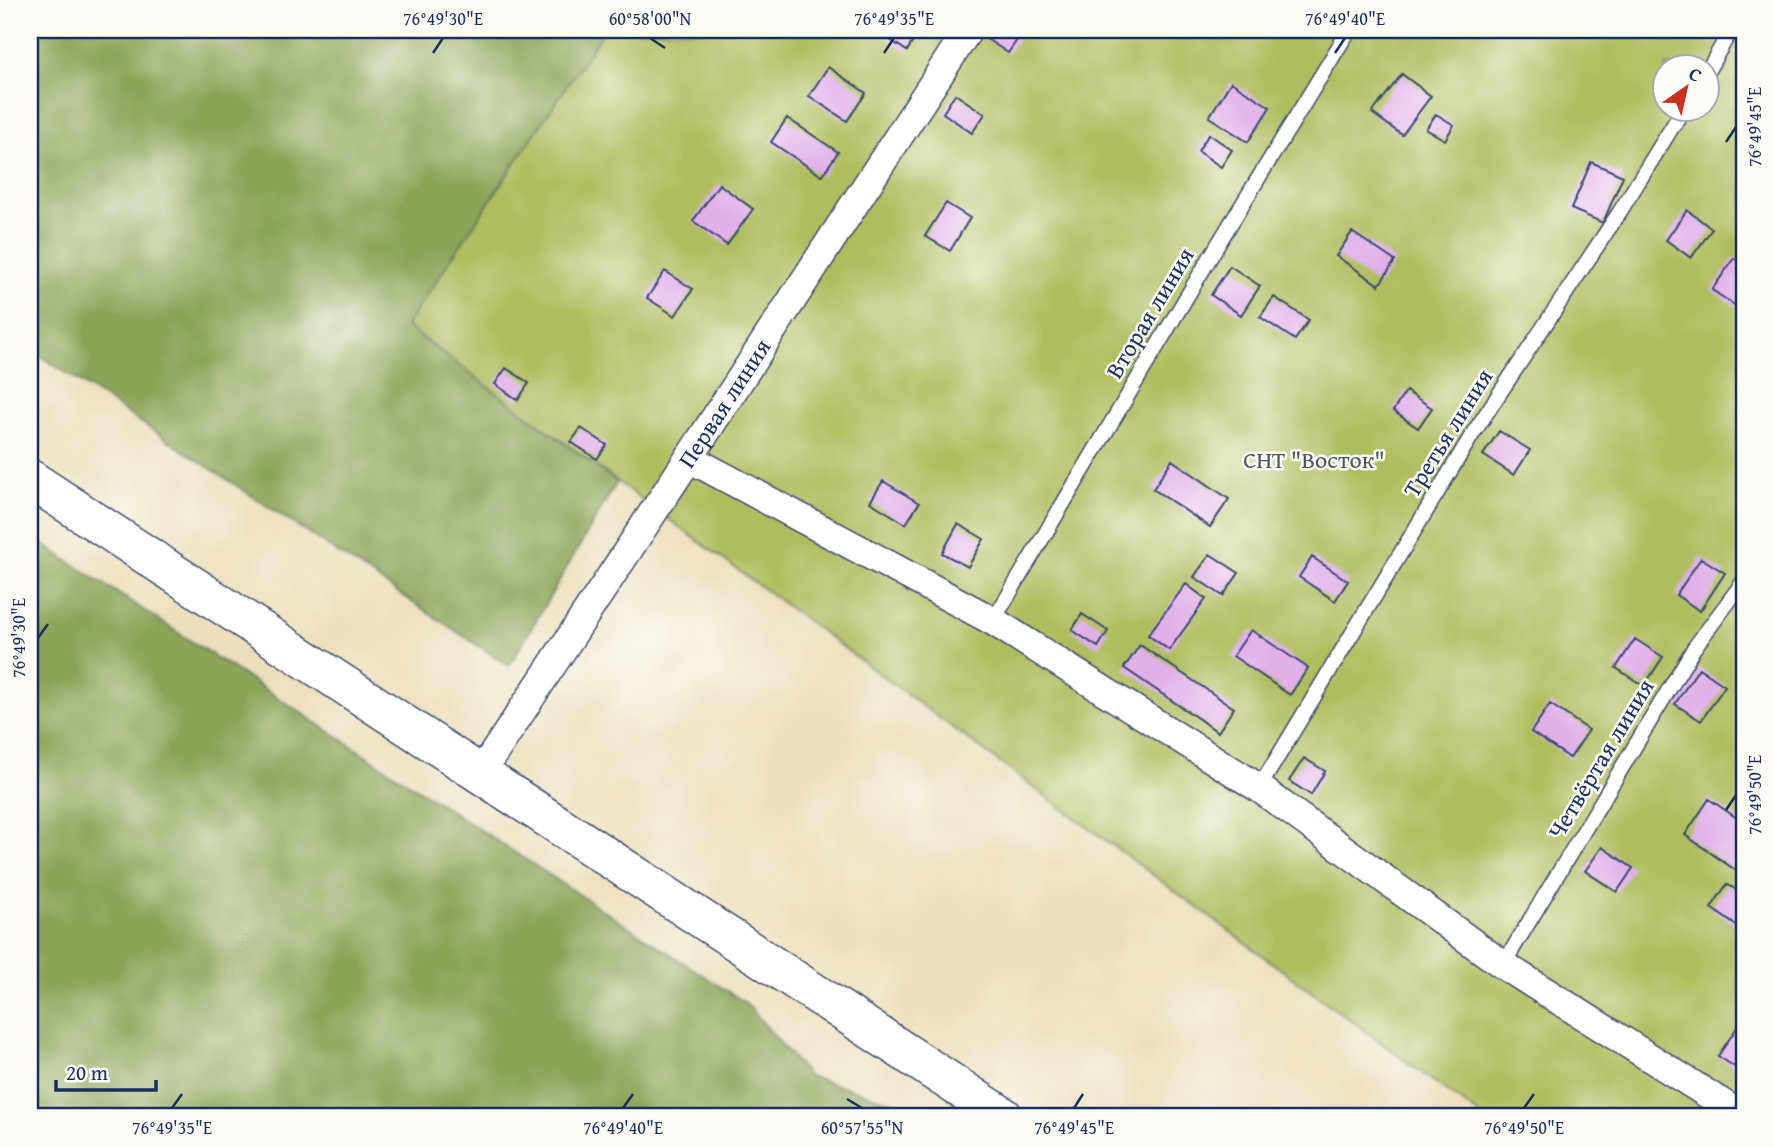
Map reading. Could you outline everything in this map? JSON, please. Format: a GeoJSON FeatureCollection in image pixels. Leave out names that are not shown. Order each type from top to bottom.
{"type":"FeatureCollection","features":[{"type":"Feature","properties":{"kind":"main road"},"geometry":{"type":"LineString","coordinates":[[30,479],[1004,1117]]}},
{"type":"Feature","properties":{"kind":"street","name":"Первая линия"},"geometry":{"type":"LineString","coordinates":[[480,774],[968,30]]}},
{"type":"Feature","properties":{"kind":"street"},"geometry":{"type":"LineString","coordinates":[[689,458],[993,621],[1259,788],[1503,965],[1744,1117]]}},
{"type":"Feature","properties":{"kind":"lane","name":"Вторая линия"},"geometry":{"type":"LineString","coordinates":[[993,621],[1349,30]]}},
{"type":"Feature","properties":{"kind":"lane"},"geometry":{"type":"LineString","coordinates":[[1718,52],[1731,30]]}},
{"type":"Feature","properties":{"kind":"lane","name":"Третья линия"},"geometry":{"type":"LineString","coordinates":[[1259,788],[1472,435],[1619,213],[1675,122]]}},
{"type":"Feature","properties":{"kind":"lane","name":"Четвёртая линия"},"geometry":{"type":"LineString","coordinates":[[1503,965],[1694,648],[1744,581]]}},
{"type":"Feature","properties":{"kind":"green space"},"geometry":{"type":"Polygon","coordinates":[[[30,30],[604,30],[406,326],[617,482],[509,666],[30,349],[30,30]]]}},
{"type":"Feature","properties":{"kind":"green space","name":"СНТ \"Восток\""},"geometry":{"type":"Polygon","coordinates":[[[604,30],[1744,30],[1744,1117],[1482,1117],[406,326],[604,30]]]}},
{"type":"Feature","properties":{"kind":"green space"},"geometry":{"type":"Polygon","coordinates":[[[30,536],[747,1004],[808,1076],[890,1101],[916,1117],[30,1117],[30,536]]]}},
{"type":"Feature","properties":{"kind":"building"},"geometry":{"type":"Polygon","coordinates":[[[884,30],[920,30],[907,51],[881,34],[884,30]]]}},
{"type":"Feature","properties":{"kind":"building"},"geometry":{"type":"Polygon","coordinates":[[[986,30],[1024,30],[1008,53],[982,36],[986,30]]]}},
{"type":"Feature","properties":{"kind":"building"},"geometry":{"type":"Polygon","coordinates":[[[828,67],[866,93],[847,121],[809,96],[828,67]]]}},
{"type":"Feature","properties":{"kind":"building"},"geometry":{"type":"Polygon","coordinates":[[[1402,74],[1431,96],[1402,135],[1372,113],[1402,74]]]}},
{"type":"Feature","properties":{"kind":"building"},"geometry":{"type":"Polygon","coordinates":[[[1231,82],[1270,107],[1248,142],[1209,117],[1231,82]]]}},
{"type":"Feature","properties":{"kind":"building"},"geometry":{"type":"Polygon","coordinates":[[[955,94],[985,114],[972,133],[943,113],[955,94]]]}},
{"type":"Feature","properties":{"kind":"building"},"geometry":{"type":"Polygon","coordinates":[[[1436,114],[1454,125],[1445,140],[1426,129],[1436,114]]]}},
{"type":"Feature","properties":{"kind":"building"},"geometry":{"type":"Polygon","coordinates":[[[787,118],[838,152],[822,176],[771,142],[787,118]]]}},
{"type":"Feature","properties":{"kind":"building"},"geometry":{"type":"Polygon","coordinates":[[[1209,134],[1232,150],[1221,167],[1198,151],[1209,134]]]}},
{"type":"Feature","properties":{"kind":"building"},"geometry":{"type":"Polygon","coordinates":[[[1591,162],[1623,176],[1603,223],[1571,209],[1591,162]]]}},
{"type":"Feature","properties":{"kind":"building"},"geometry":{"type":"Polygon","coordinates":[[[719,184],[753,209],[727,245],[693,221],[719,184]]]}},
{"type":"Feature","properties":{"kind":"building"},"geometry":{"type":"Polygon","coordinates":[[[946,203],[970,218],[950,251],[925,236],[946,203]]]}},
{"type":"Feature","properties":{"kind":"building"},"geometry":{"type":"Polygon","coordinates":[[[1687,210],[1712,229],[1691,258],[1666,240],[1687,210]]]}},
{"type":"Feature","properties":{"kind":"building"},"geometry":{"type":"Polygon","coordinates":[[[1352,232],[1395,261],[1379,285],[1336,256],[1352,232]]]}},
{"type":"Feature","properties":{"kind":"building"},"geometry":{"type":"Polygon","coordinates":[[[1734,258],[1744,265],[1744,300],[1739,308],[1712,290],[1734,258]]]}},
{"type":"Feature","properties":{"kind":"building"},"geometry":{"type":"Polygon","coordinates":[[[1230,266],[1260,286],[1241,315],[1211,295],[1230,266]]]}},
{"type":"Feature","properties":{"kind":"building"},"geometry":{"type":"Polygon","coordinates":[[[665,271],[693,289],[675,316],[647,298],[665,271]]]}},
{"type":"Feature","properties":{"kind":"building"},"geometry":{"type":"Polygon","coordinates":[[[1274,297],[1309,320],[1295,340],[1260,317],[1274,297]]]}},
{"type":"Feature","properties":{"kind":"building"},"geometry":{"type":"Polygon","coordinates":[[[506,368],[529,383],[518,400],[495,384],[506,368]]]}},
{"type":"Feature","properties":{"kind":"building"},"geometry":{"type":"Polygon","coordinates":[[[1406,391],[1432,408],[1418,428],[1393,411],[1406,391]]]}},
{"type":"Feature","properties":{"kind":"building"},"geometry":{"type":"Polygon","coordinates":[[[581,428],[607,445],[597,459],[571,442],[581,428]]]}},
{"type":"Feature","properties":{"kind":"building"},"geometry":{"type":"Polygon","coordinates":[[[1499,431],[1530,450],[1514,475],[1483,455],[1499,431]]]}},
{"type":"Feature","properties":{"kind":"building"},"geometry":{"type":"Polygon","coordinates":[[[1172,460],[1229,499],[1210,527],[1153,489],[1172,460]]]}},
{"type":"Feature","properties":{"kind":"building"},"geometry":{"type":"Polygon","coordinates":[[[883,481],[919,503],[906,524],[870,502],[883,481]]]}},
{"type":"Feature","properties":{"kind":"building"},"geometry":{"type":"Polygon","coordinates":[[[958,524],[984,539],[968,567],[942,553],[958,524]]]}},
{"type":"Feature","properties":{"kind":"building"},"geometry":{"type":"Polygon","coordinates":[[[1210,554],[1239,573],[1223,596],[1194,577],[1210,554]]]}},
{"type":"Feature","properties":{"kind":"building"},"geometry":{"type":"Polygon","coordinates":[[[1312,557],[1348,581],[1335,601],[1299,577],[1312,557]]]}},
{"type":"Feature","properties":{"kind":"building"},"geometry":{"type":"Polygon","coordinates":[[[1701,558],[1725,573],[1700,611],[1676,595],[1701,558]]]}},
{"type":"Feature","properties":{"kind":"building"},"geometry":{"type":"Polygon","coordinates":[[[1186,584],[1206,599],[1169,650],[1148,635],[1186,584]]]}},
{"type":"Feature","properties":{"kind":"building"},"geometry":{"type":"Polygon","coordinates":[[[1082,614],[1108,631],[1098,647],[1072,630],[1082,614]]]}},
{"type":"Feature","properties":{"kind":"building"},"geometry":{"type":"Polygon","coordinates":[[[1251,630],[1308,668],[1290,695],[1233,656],[1251,630]]]}},
{"type":"Feature","properties":{"kind":"building"},"geometry":{"type":"Polygon","coordinates":[[[1635,639],[1663,657],[1644,686],[1616,668],[1635,639]]]}},
{"type":"Feature","properties":{"kind":"building"},"geometry":{"type":"Polygon","coordinates":[[[1140,645],[1234,708],[1218,732],[1124,668],[1140,645]]]}},
{"type":"Feature","properties":{"kind":"building"},"geometry":{"type":"Polygon","coordinates":[[[1699,668],[1725,686],[1701,721],[1675,704],[1699,668]]]}},
{"type":"Feature","properties":{"kind":"building"},"geometry":{"type":"Polygon","coordinates":[[[1550,704],[1589,730],[1570,758],[1531,732],[1550,704]]]}},
{"type":"Feature","properties":{"kind":"building"},"geometry":{"type":"Polygon","coordinates":[[[1304,758],[1325,771],[1311,795],[1289,781],[1304,758]]]}},
{"type":"Feature","properties":{"kind":"building"},"geometry":{"type":"Polygon","coordinates":[[[1709,799],[1744,823],[1744,876],[1685,835],[1709,799]]]}},
{"type":"Feature","properties":{"kind":"building"},"geometry":{"type":"Polygon","coordinates":[[[1602,847],[1633,868],[1617,892],[1585,871],[1602,847]]]}},
{"type":"Feature","properties":{"kind":"building"},"geometry":{"type":"Polygon","coordinates":[[[1727,884],[1744,895],[1744,931],[1711,908],[1727,884]]]}},
{"type":"Feature","properties":{"kind":"building"},"geometry":{"type":"Polygon","coordinates":[[[1744,1017],[1744,1073],[1718,1056],[1744,1017]]]}}]}
